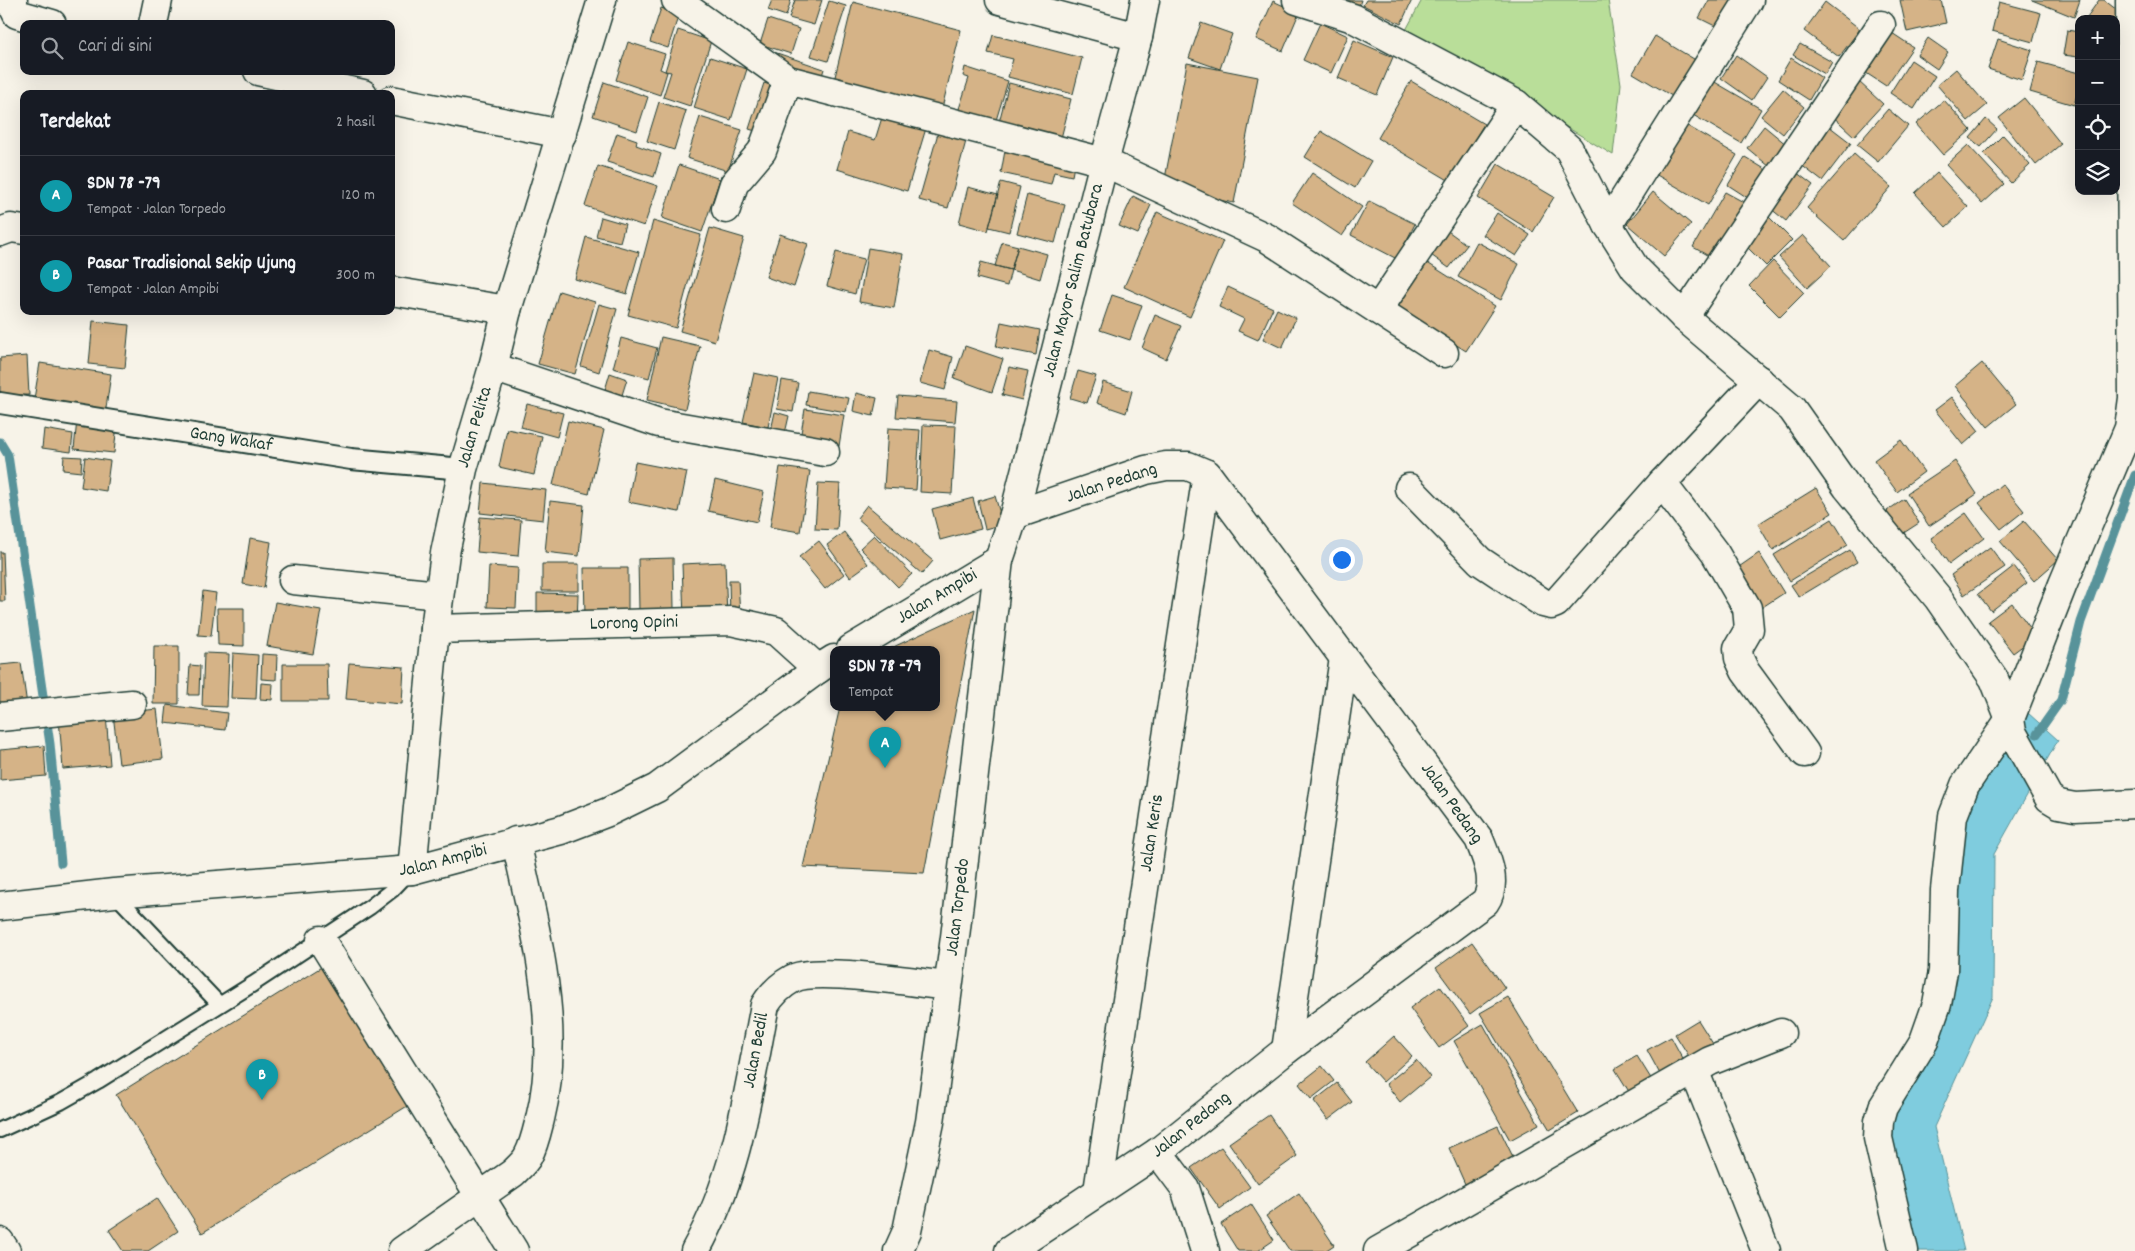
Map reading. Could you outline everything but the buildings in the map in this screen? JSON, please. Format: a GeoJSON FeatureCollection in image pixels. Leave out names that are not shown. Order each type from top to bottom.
{"type":"FeatureCollection","features":[{"type":"Feature","properties":{"kind":"street"},"geometry":{"type":"LineString","coordinates":[[14,0],[13,6],[17,14],[38,20]]}},
{"type":"Feature","properties":{"kind":"street"},"geometry":{"type":"LineString","coordinates":[[154,20],[158,0]]}},
{"type":"Feature","properties":{"kind":"street","name":"Jalan Pelita"},"geometry":{"type":"LineString","coordinates":[[412,870],[434,629],[445,553],[463,469],[493,367],[507,310],[602,0]]}},
{"type":"Feature","properties":{"kind":"street"},"geometry":{"type":"LineString","coordinates":[[676,0],[788,80],[1104,162],[1267,238],[1444,353]]}},
{"type":"Feature","properties":{"kind":"street"},"geometry":{"type":"LineString","coordinates":[[1000,0],[1138,37]]}},
{"type":"Feature","properties":{"kind":"street","name":"Jalan Mayor Salim Batubara"},"geometry":{"type":"LineString","coordinates":[[998,560],[1014,514],[1138,37],[1145,0]]}},
{"type":"Feature","properties":{"kind":"street"},"geometry":{"type":"LineString","coordinates":[[1297,0],[1353,18],[1516,104],[1569,149],[1608,226],[1635,268],[1684,317],[1792,409],[1847,487],[1938,598],[1994,679],[2011,725],[2049,798],[2059,804],[2075,807],[2135,804]]}},
{"type":"Feature","properties":{"kind":"street"},"geometry":{"type":"LineString","coordinates":[[1608,226],[1749,0]]}},
{"type":"Feature","properties":{"kind":"street"},"geometry":{"type":"LineString","coordinates":[[1904,1251],[1878,1138],[1879,1121],[1883,1107],[1924,1040],[1937,1004],[1942,971],[1945,890],[1953,816],[1965,785],[2011,725],[2063,584],[2129,428],[2133,398],[2133,60],[2130,0]]}},
{"type":"Feature","properties":{"kind":"street"},"geometry":{"type":"LineString","coordinates":[[1684,317],[1881,25]]}},
{"type":"Feature","properties":{"kind":"street"},"geometry":{"type":"LineString","coordinates":[[276,75],[345,90]]}},
{"type":"Feature","properties":{"kind":"street"},"geometry":{"type":"LineString","coordinates":[[726,209],[734,184],[762,151],[788,80]]}},
{"type":"Feature","properties":{"kind":"street"},"geometry":{"type":"LineString","coordinates":[[395,101],[562,134]]}},
{"type":"Feature","properties":{"kind":"street"},"geometry":{"type":"LineString","coordinates":[[1378,310],[1516,104]]}},
{"type":"Feature","properties":{"kind":"street"},"geometry":{"type":"LineString","coordinates":[[0,232],[12,228],[20,229]]}},
{"type":"Feature","properties":{"kind":"street"},"geometry":{"type":"LineString","coordinates":[[395,292],[507,310]]}},
{"type":"Feature","properties":{"kind":"street"},"geometry":{"type":"LineString","coordinates":[[493,367],[659,423],[825,452]]}},
{"type":"Feature","properties":{"kind":"street"},"geometry":{"type":"LineString","coordinates":[[1409,488],[1480,561],[1543,603],[1551,605],[1556,603],[1662,483],[1759,380]]}},
{"type":"Feature","properties":{"kind":"street","name":"Gang Wakaf"},"geometry":{"type":"LineString","coordinates":[[0,403],[351,459],[463,469]]}},
{"type":"Feature","properties":{"kind":"street","name":"Jalan Pedang"},"geometry":{"type":"LineString","coordinates":[[1009,1251],[1158,1152],[1286,1050],[1485,902],[1491,893],[1489,866],[1479,839],[1207,474],[1188,466],[1166,466],[1146,470],[1014,514]]}},
{"type":"Feature","properties":{"kind":"street","name":"Jalan Keris"},"geometry":{"type":"LineString","coordinates":[[1098,1191],[1207,474]]}},
{"type":"Feature","properties":{"kind":"street"},"geometry":{"type":"LineString","coordinates":[[1662,483],[1715,553],[1747,608],[1749,630],[1738,648],[1739,658],[1745,671],[1805,753]]}},
{"type":"Feature","properties":{"kind":"street","name":"Jalan Ampibi"},"geometry":{"type":"LineString","coordinates":[[856,646],[998,560]]}},
{"type":"Feature","properties":{"kind":"street","name":"Jalan Torpedo"},"geometry":{"type":"LineString","coordinates":[[898,1251],[907,1231],[930,1122],[948,986],[998,560]]}},
{"type":"Feature","properties":{"kind":"street"},"geometry":{"type":"LineString","coordinates":[[293,580],[439,595]]}},
{"type":"Feature","properties":{"kind":"street","name":"Lorong Opini"},"geometry":{"type":"LineString","coordinates":[[434,629],[731,621],[776,631],[826,664]]}},
{"type":"Feature","properties":{"kind":"street"},"geometry":{"type":"LineString","coordinates":[[1286,1050],[1344,658]]}},
{"type":"Feature","properties":{"kind":"street","name":"Jalan Ampibi"},"geometry":{"type":"LineString","coordinates":[[0,906],[114,893],[412,870],[561,830],[600,815],[656,788],[826,664]]}},
{"type":"Feature","properties":{"kind":"street"},"geometry":{"type":"LineString","coordinates":[[0,717],[132,704]]}},
{"type":"Feature","properties":{"kind":"street"},"geometry":{"type":"LineString","coordinates":[[402,1251],[513,1173],[528,1157],[536,1134],[546,1096],[550,1055],[547,1008],[537,944],[516,841]]}},
{"type":"Feature","properties":{"kind":"street"},"geometry":{"type":"LineString","coordinates":[[321,940],[514,1251]]}},
{"type":"Feature","properties":{"kind":"street","name":"Jalan Bedil"},"geometry":{"type":"LineString","coordinates":[[695,1251],[725,1187],[738,1146],[765,1005],[772,994],[793,978],[824,973],[948,986]]}},
{"type":"Feature","properties":{"kind":"street"},"geometry":{"type":"LineString","coordinates":[[1378,1251],[1710,1061],[1781,1032]]}},
{"type":"Feature","properties":{"kind":"street"},"geometry":{"type":"LineString","coordinates":[[1694,1070],[1766,1251]]}},
{"type":"Feature","properties":{"kind":"street"},"geometry":{"type":"LineString","coordinates":[[1158,1152],[1185,1188],[1205,1251]]}},
{"type":"Feature","properties":{"kind":"street"},"geometry":{"type":"LineString","coordinates":[[0,1242],[6,1251]]}},
{"type":"Feature","properties":{"kind":"lane"},"geometry":{"type":"LineString","coordinates":[[0,1130],[61,1102],[98,1081],[370,908],[412,870]]}},
{"type":"Feature","properties":{"kind":"lane"},"geometry":{"type":"LineString","coordinates":[[114,893],[219,1004]]}},
{"type":"Feature","properties":{"kind":"green space"},"geometry":{"type":"Polygon","coordinates":[[[1422,0],[1608,0],[1621,84],[1613,155],[1406,30],[1422,0]]]}},
{"type":"Feature","properties":{"kind":"water"},"geometry":{"type":"Polygon","coordinates":[[[2028,713],[2058,740],[1994,854],[1993,997],[1934,1127],[1964,1251],[1912,1251],[1894,1152],[1889,1104],[1926,1052],[1957,822],[1996,753],[2028,713]]]}},
{"type":"Feature","properties":{"kind":"waterway"},"geometry":{"type":"LineString","coordinates":[[0,442],[8,455],[50,744],[61,863]]}},
{"type":"Feature","properties":{"kind":"waterway"},"geometry":{"type":"LineString","coordinates":[[2037,734],[2061,700],[2081,622],[2135,475]]}},
{"type":"Feature","properties":{"kind":"place","name":"SDN 78 -79"},"geometry":{"type":"Point","coordinates":[885,768]}},
{"type":"Feature","properties":{"kind":"place","name":"Pasar Tradisional Sekip Ujung"},"geometry":{"type":"Point","coordinates":[262,1100]}}]}
